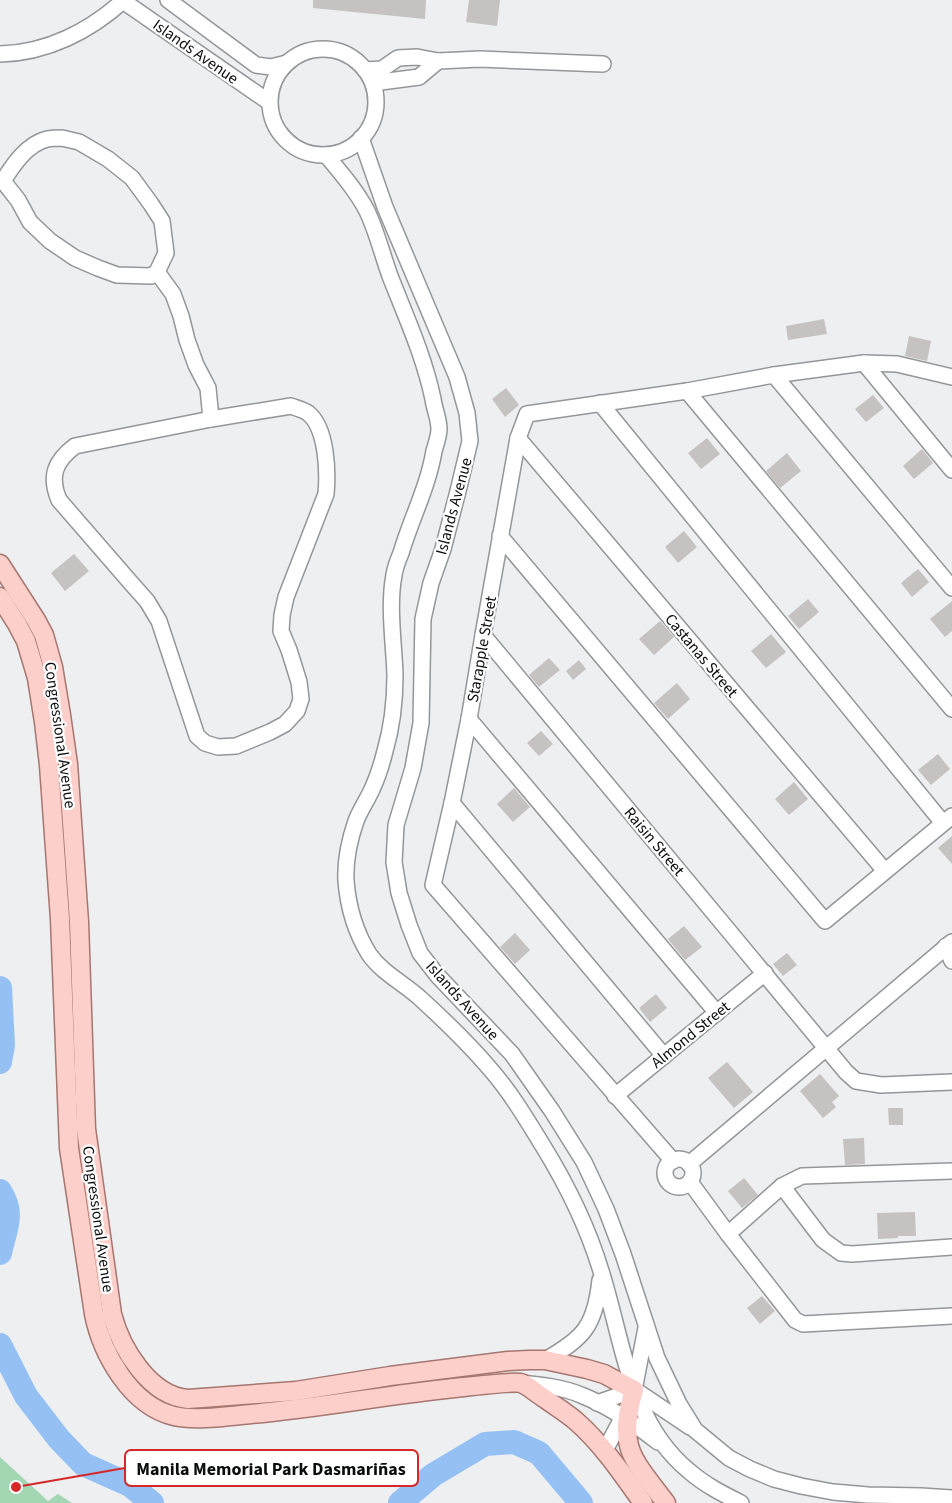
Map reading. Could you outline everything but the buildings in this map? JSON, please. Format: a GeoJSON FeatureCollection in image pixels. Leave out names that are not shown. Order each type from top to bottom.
{"type":"FeatureCollection","features":[{"type":"Feature","properties":{"kind":"main road","name":"Congressional Avenue"},"geometry":{"type":"LineString","coordinates":[[0,564],[44,635],[53,667],[61,715],[68,764],[79,922],[87,1136],[112,1314],[118,1334],[131,1357],[163,1390],[188,1399],[296,1391],[390,1376],[496,1363],[545,1360],[604,1374],[634,1390]]}},
{"type":"Feature","properties":{"kind":"main road","name":"Congressional Avenue"},"geometry":{"type":"LineString","coordinates":[[0,597],[17,624],[32,657],[44,722],[50,765],[60,919],[69,1148],[94,1314],[100,1340],[114,1366],[137,1394],[153,1407],[173,1416],[185,1418],[234,1416],[394,1394],[520,1383]]}},
{"type":"Feature","properties":{"kind":"main road"},"geometry":{"type":"LineString","coordinates":[[520,1383],[577,1422],[604,1452],[643,1503]]}},
{"type":"Feature","properties":{"kind":"main road"},"geometry":{"type":"LineString","coordinates":[[634,1390],[625,1419],[627,1440],[633,1457],[666,1503]]}},
{"type":"Feature","properties":{"kind":"street","name":"Islands Avenue"},"geometry":{"type":"LineString","coordinates":[[168,0],[256,65],[271,67],[287,63]]}},
{"type":"Feature","properties":{"kind":"street","name":"Islands Avenue"},"geometry":{"type":"LineString","coordinates":[[123,1],[270,102]]}},
{"type":"Feature","properties":{"kind":"street"},"geometry":{"type":"LineString","coordinates":[[0,54],[41,48],[74,36],[106,16],[123,1]]}},
{"type":"Feature","properties":{"kind":"street"},"geometry":{"type":"LineString","coordinates":[[328,49],[342,52],[355,60],[369,76],[376,97],[375,112],[362,138],[345,150],[326,155],[312,154],[286,141],[277,130],[271,116],[272,88],[278,74],[287,63],[299,55],[313,50],[328,49]]}},
{"type":"Feature","properties":{"kind":"street"},"geometry":{"type":"LineString","coordinates":[[369,76],[398,58],[417,57],[438,61],[480,59],[603,64]]}},
{"type":"Feature","properties":{"kind":"street"},"geometry":{"type":"LineString","coordinates":[[369,76],[419,77],[438,61]]}},
{"type":"Feature","properties":{"kind":"street"},"geometry":{"type":"LineString","coordinates":[[62,138],[80,142],[108,159],[132,178],[162,221],[166,253],[157,272],[151,276],[117,275],[75,258],[50,241],[30,222],[18,200],[1,181],[31,147],[46,140],[62,138]]}},
{"type":"Feature","properties":{"kind":"street","name":"Islands Avenue"},"geometry":{"type":"LineString","coordinates":[[362,138],[385,207],[457,377],[467,413],[470,441],[423,618],[421,723],[413,768],[396,825],[394,862],[399,893],[420,953],[437,975],[512,1054],[558,1119],[584,1162],[606,1209],[623,1254],[657,1358],[695,1430],[729,1458],[750,1470],[792,1484],[833,1492],[952,1498]]}},
{"type":"Feature","properties":{"kind":"street","name":"Islands Avenue"},"geometry":{"type":"LineString","coordinates":[[326,155],[356,193],[377,236],[421,352],[439,429],[431,467],[393,576],[395,678],[392,716],[375,784],[356,821],[346,855],[346,884],[351,912],[360,937],[371,957],[420,998],[492,1071],[522,1113],[558,1173],[579,1215],[601,1271],[634,1390],[666,1448],[688,1470],[714,1489],[741,1503]]}},
{"type":"Feature","properties":{"kind":"street"},"geometry":{"type":"LineString","coordinates":[[157,272],[173,294],[196,365],[208,388],[211,419]]}},
{"type":"Feature","properties":{"kind":"street"},"geometry":{"type":"LineString","coordinates":[[864,363],[952,470]]}},
{"type":"Feature","properties":{"kind":"street"},"geometry":{"type":"LineString","coordinates":[[600,403],[864,363],[897,364],[952,377]]}},
{"type":"Feature","properties":{"kind":"street"},"geometry":{"type":"LineString","coordinates":[[774,375],[952,588]]}},
{"type":"Feature","properties":{"kind":"street"},"geometry":{"type":"LineString","coordinates":[[687,391],[952,709]]}},
{"type":"Feature","properties":{"kind":"street"},"geometry":{"type":"LineString","coordinates":[[500,536],[825,921],[948,819],[600,403]]}},
{"type":"Feature","properties":{"kind":"street","name":"Starapple Street"},"geometry":{"type":"LineString","coordinates":[[600,403],[527,414],[518,438],[469,719],[433,885],[615,1096]]}},
{"type":"Feature","properties":{"kind":"street"},"geometry":{"type":"LineString","coordinates":[[291,405],[308,413],[322,436],[327,480],[326,494],[286,597],[282,615],[281,631],[299,682],[301,699],[297,711],[285,724],[270,732],[236,746],[218,747],[205,743],[197,736],[159,621],[147,601],[59,500],[54,480],[57,464],[75,446],[211,419],[291,405]]}},
{"type":"Feature","properties":{"kind":"street","name":"Castanas Street"},"geometry":{"type":"LineString","coordinates":[[518,438],[885,871]]}},
{"type":"Feature","properties":{"kind":"street","name":"Raisin Street"},"geometry":{"type":"LineString","coordinates":[[483,635],[825,1048],[856,1081],[881,1085],[952,1082]]}},
{"type":"Feature","properties":{"kind":"street"},"geometry":{"type":"LineString","coordinates":[[469,719],[717,1013]]}},
{"type":"Feature","properties":{"kind":"street"},"geometry":{"type":"LineString","coordinates":[[452,803],[664,1056]]}},
{"type":"Feature","properties":{"kind":"street"},"geometry":{"type":"LineString","coordinates":[[689,1164],[949,944],[952,961]]}},
{"type":"Feature","properties":{"kind":"street","name":"Almond Street"},"geometry":{"type":"LineString","coordinates":[[615,1096],[765,973]]}},
{"type":"Feature","properties":{"kind":"street"},"geometry":{"type":"LineString","coordinates":[[492,1071],[512,1054]]}},
{"type":"Feature","properties":{"kind":"street"},"geometry":{"type":"LineString","coordinates":[[615,1096],[673,1161]]}},
{"type":"Feature","properties":{"kind":"street"},"geometry":{"type":"LineString","coordinates":[[682,1160],[689,1164],[693,1171],[690,1182],[687,1185],[674,1186],[666,1176],[667,1168],[673,1161],[682,1160]]}},
{"type":"Feature","properties":{"kind":"street"},"geometry":{"type":"LineString","coordinates":[[728,1234],[782,1186],[802,1176],[952,1171]]}},
{"type":"Feature","properties":{"kind":"street"},"geometry":{"type":"LineString","coordinates":[[690,1182],[795,1320],[803,1324],[952,1316]]}},
{"type":"Feature","properties":{"kind":"street"},"geometry":{"type":"LineString","coordinates":[[782,1186],[823,1240],[841,1253],[952,1247]]}},
{"type":"Feature","properties":{"kind":"street"},"geometry":{"type":"LineString","coordinates":[[545,1360],[575,1340],[587,1328],[596,1311],[601,1271]]}},
{"type":"Feature","properties":{"kind":"street"},"geometry":{"type":"LineString","coordinates":[[597,1403],[634,1390],[646,1328]]}},
{"type":"Feature","properties":{"kind":"street","name":"Congressional Avenue"},"geometry":{"type":"LineString","coordinates":[[520,1383],[543,1385],[581,1395],[625,1419],[666,1448]]}},
{"type":"Feature","properties":{"kind":"street","name":"Congressional Avenue"},"geometry":{"type":"LineString","coordinates":[[634,1390],[695,1430]]}},
{"type":"Feature","properties":{"kind":"street"},"geometry":{"type":"LineString","coordinates":[[604,1452],[625,1419]]}},
{"type":"Feature","properties":{"kind":"green space"},"geometry":{"type":"Polygon","coordinates":[[[0,1457],[48,1501],[58,1494],[72,1503],[0,1503],[0,1457]]]}},
{"type":"Feature","properties":{"kind":"waterway"},"geometry":{"type":"LineString","coordinates":[[0,988],[3,1045],[0,1062]]}},
{"type":"Feature","properties":{"kind":"waterway"},"geometry":{"type":"LineString","coordinates":[[0,1191],[5,1199],[8,1214],[0,1253]]}},
{"type":"Feature","properties":{"kind":"waterway"},"geometry":{"type":"LineString","coordinates":[[0,1345],[26,1396],[59,1439],[83,1464],[130,1485],[152,1503]]}},
{"type":"Feature","properties":{"kind":"waterway"},"geometry":{"type":"LineString","coordinates":[[400,1503],[433,1475],[485,1444],[514,1442],[539,1453],[581,1503]]}},
{"type":"Feature","properties":{"kind":"place","name":"Manila Memorial Park Dasmariñas"},"geometry":{"type":"Point","coordinates":[16,1487]}}]}
